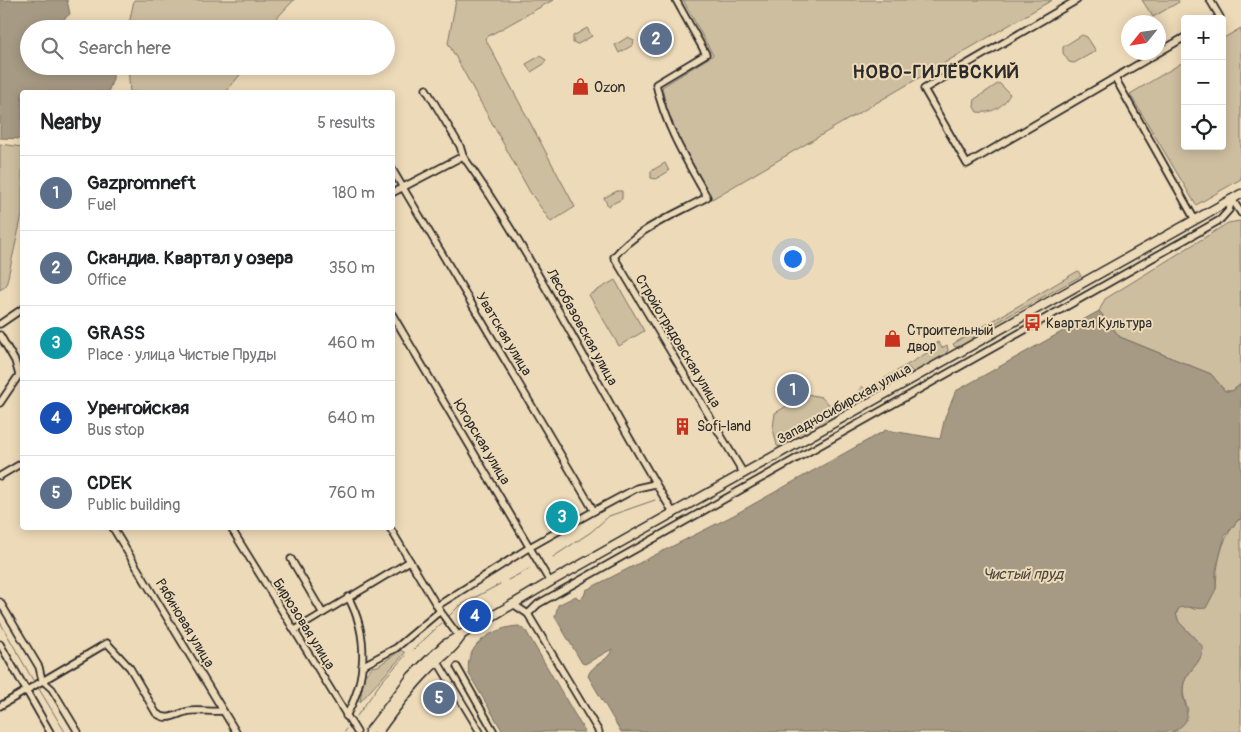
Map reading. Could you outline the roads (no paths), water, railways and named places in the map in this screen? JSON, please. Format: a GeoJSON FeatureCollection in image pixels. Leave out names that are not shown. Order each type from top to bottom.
{"type":"FeatureCollection","features":[{"type":"Feature","properties":{"kind":"main road","name":"Западносибирская улица"},"geometry":{"type":"LineString","coordinates":[[378,732],[444,645],[460,638],[550,582],[1241,194]]}},
{"type":"Feature","properties":{"kind":"main road","name":"Западносибирская улица"},"geometry":{"type":"LineString","coordinates":[[369,732],[399,691],[436,658]]}},
{"type":"Feature","properties":{"kind":"street","name":"Стройотрядовская улица"},"geometry":{"type":"LineString","coordinates":[[676,0],[706,54],[656,84],[661,108],[672,136],[707,197],[622,247],[614,257],[744,474]]}},
{"type":"Feature","properties":{"kind":"street"},"geometry":{"type":"LineString","coordinates":[[1077,0],[924,89],[968,164],[1181,39]]}},
{"type":"Feature","properties":{"kind":"street"},"geometry":{"type":"LineString","coordinates":[[1210,0],[1217,15]]}},
{"type":"Feature","properties":{"kind":"street"},"geometry":{"type":"LineString","coordinates":[[1115,78],[1195,220]]}},
{"type":"Feature","properties":{"kind":"street","name":"Лесобазовская улица"},"geometry":{"type":"LineString","coordinates":[[426,89],[460,146],[463,156],[519,241],[655,484],[674,514]]}},
{"type":"Feature","properties":{"kind":"street"},"geometry":{"type":"LineString","coordinates":[[395,191],[463,156]]}},
{"type":"Feature","properties":{"kind":"street","name":"Уватская улица"},"geometry":{"type":"LineString","coordinates":[[395,174],[594,512]]}},
{"type":"Feature","properties":{"kind":"street"},"geometry":{"type":"LineString","coordinates":[[1232,198],[1241,213]]}},
{"type":"Feature","properties":{"kind":"street"},"geometry":{"type":"LineString","coordinates":[[528,614],[538,604],[1220,220],[1229,210],[1232,198]]}},
{"type":"Feature","properties":{"kind":"street"},"geometry":{"type":"LineString","coordinates":[[0,324],[20,310]]}},
{"type":"Feature","properties":{"kind":"street","name":"Югорская улица"},"geometry":{"type":"LineString","coordinates":[[395,319],[550,582]]}},
{"type":"Feature","properties":{"kind":"street"},"geometry":{"type":"LineString","coordinates":[[0,335],[15,361],[18,375],[0,403]]}},
{"type":"Feature","properties":{"kind":"street"},"geometry":{"type":"LineString","coordinates":[[980,342],[986,352]]}},
{"type":"Feature","properties":{"kind":"street"},"geometry":{"type":"LineString","coordinates":[[893,390],[899,401]]}},
{"type":"Feature","properties":{"kind":"street"},"geometry":{"type":"LineString","coordinates":[[805,440],[809,451]]}},
{"type":"Feature","properties":{"kind":"street"},"geometry":{"type":"LineString","coordinates":[[0,476],[20,464]]}},
{"type":"Feature","properties":{"kind":"street"},"geometry":{"type":"LineString","coordinates":[[362,666],[396,648],[439,609],[530,547],[637,488],[655,484]]}},
{"type":"Feature","properties":{"kind":"street"},"geometry":{"type":"LineString","coordinates":[[666,518],[672,529]]}},
{"type":"Feature","properties":{"kind":"street","name":"Рябиновая улица"},"geometry":{"type":"LineString","coordinates":[[114,530],[236,732]]}},
{"type":"Feature","properties":{"kind":"street","name":"Бирюзовая улица"},"geometry":{"type":"LineString","coordinates":[[232,530],[357,732]]}},
{"type":"Feature","properties":{"kind":"street"},"geometry":{"type":"LineString","coordinates":[[391,530],[439,609],[460,638]]}},
{"type":"Feature","properties":{"kind":"street"},"geometry":{"type":"LineString","coordinates":[[624,541],[630,552]]}},
{"type":"Feature","properties":{"kind":"street"},"geometry":{"type":"LineString","coordinates":[[291,559],[322,612]]}},
{"type":"Feature","properties":{"kind":"street"},"geometry":{"type":"LineString","coordinates":[[295,630],[322,612],[410,561]]}},
{"type":"Feature","properties":{"kind":"street"},"geometry":{"type":"LineString","coordinates":[[586,562],[593,573]]}},
{"type":"Feature","properties":{"kind":"street"},"geometry":{"type":"LineString","coordinates":[[346,716],[354,702],[362,666],[361,629],[348,597]]}},
{"type":"Feature","properties":{"kind":"street"},"geometry":{"type":"LineString","coordinates":[[0,602],[39,667],[42,680],[52,690],[78,732]]}},
{"type":"Feature","properties":{"kind":"street"},"geometry":{"type":"LineString","coordinates":[[512,604],[528,614],[599,732]]}},
{"type":"Feature","properties":{"kind":"street"},"geometry":{"type":"LineString","coordinates":[[0,706],[107,643],[130,668],[156,713],[162,718],[170,718],[190,711],[223,710]]}},
{"type":"Feature","properties":{"kind":"street"},"geometry":{"type":"LineString","coordinates":[[0,644],[50,732]]}},
{"type":"Feature","properties":{"kind":"street"},"geometry":{"type":"LineString","coordinates":[[436,658],[480,732]]}},
{"type":"Feature","properties":{"kind":"street"},"geometry":{"type":"LineString","coordinates":[[456,666],[494,732]]}},
{"type":"Feature","properties":{"kind":"water"},"geometry":{"type":"Polygon","coordinates":[[[0,0],[67,0],[70,14],[62,20],[20,20],[20,75],[113,75],[109,90],[20,90],[20,139],[0,138],[0,0]]]}},
{"type":"Feature","properties":{"kind":"water","name":"Чистый пруд"},"geometry":{"type":"Polygon","coordinates":[[[1099,311],[1120,337],[1211,374],[1225,391],[1232,391],[1241,384],[1241,519],[1225,536],[1216,570],[1216,589],[1206,608],[1183,607],[1179,608],[1176,614],[1179,622],[1203,647],[1200,658],[1184,682],[1183,695],[1187,717],[1180,727],[1172,732],[621,732],[588,676],[607,657],[612,649],[585,664],[582,663],[555,617],[558,605],[576,596],[579,599],[584,596],[586,590],[734,515],[886,430],[940,439],[945,417],[956,391],[1099,311]]]}},
{"type":"Feature","properties":{"kind":"water"},"geometry":{"type":"Polygon","coordinates":[[[519,626],[526,631],[585,732],[503,732],[469,674],[468,664],[475,647],[490,634],[509,627],[519,626]]]}},
{"type":"Feature","properties":{"kind":"waterway"},"geometry":{"type":"LineString","coordinates":[[553,557],[591,532],[609,516],[655,500]]}},
{"type":"Feature","properties":{"kind":"waterway"},"geometry":{"type":"LineString","coordinates":[[508,580],[529,569]]}},
{"type":"Feature","properties":{"kind":"waterway"},"geometry":{"type":"LineString","coordinates":[[449,616],[459,606],[500,584]]}},
{"type":"Feature","properties":{"kind":"waterway"},"geometry":{"type":"LineString","coordinates":[[0,622],[34,682]]}},
{"type":"Feature","properties":{"kind":"waterway"},"geometry":{"type":"LineString","coordinates":[[413,650],[443,622]]}},
{"type":"Feature","properties":{"kind":"waterway"},"geometry":{"type":"LineString","coordinates":[[357,716],[382,681],[405,656]]}},
{"type":"Feature","properties":{"kind":"waterway"},"geometry":{"type":"LineString","coordinates":[[39,689],[65,732]]}},
{"type":"Feature","properties":{"kind":"place","name":"Скандиа. Квартал у озера"},"geometry":{"type":"Point","coordinates":[656,39]}},
{"type":"Feature","properties":{"kind":"place","name":"Ozon"},"geometry":{"type":"Point","coordinates":[580,87]}},
{"type":"Feature","properties":{"kind":"place","name":"Квартал Культура"},"geometry":{"type":"Point","coordinates":[1032,323]}},
{"type":"Feature","properties":{"kind":"place","name":"Строительный двор"},"geometry":{"type":"Point","coordinates":[893,338]}},
{"type":"Feature","properties":{"kind":"place","name":"Gazpromneft"},"geometry":{"type":"Point","coordinates":[793,390]}},
{"type":"Feature","properties":{"kind":"place","name":"Sofi-land"},"geometry":{"type":"Point","coordinates":[683,426]}},
{"type":"Feature","properties":{"kind":"place","name":"GRASS"},"geometry":{"type":"Point","coordinates":[562,517]}},
{"type":"Feature","properties":{"kind":"place","name":"Уренгойская"},"geometry":{"type":"Point","coordinates":[475,616]}},
{"type":"Feature","properties":{"kind":"place","name":"CDEK"},"geometry":{"type":"Point","coordinates":[439,698]}},
{"type":"Feature","properties":{"kind":"district","name":"НОВО-ГИЛЁВСКИЙ"},"geometry":{"type":"Point","coordinates":[936,72]}}]}
